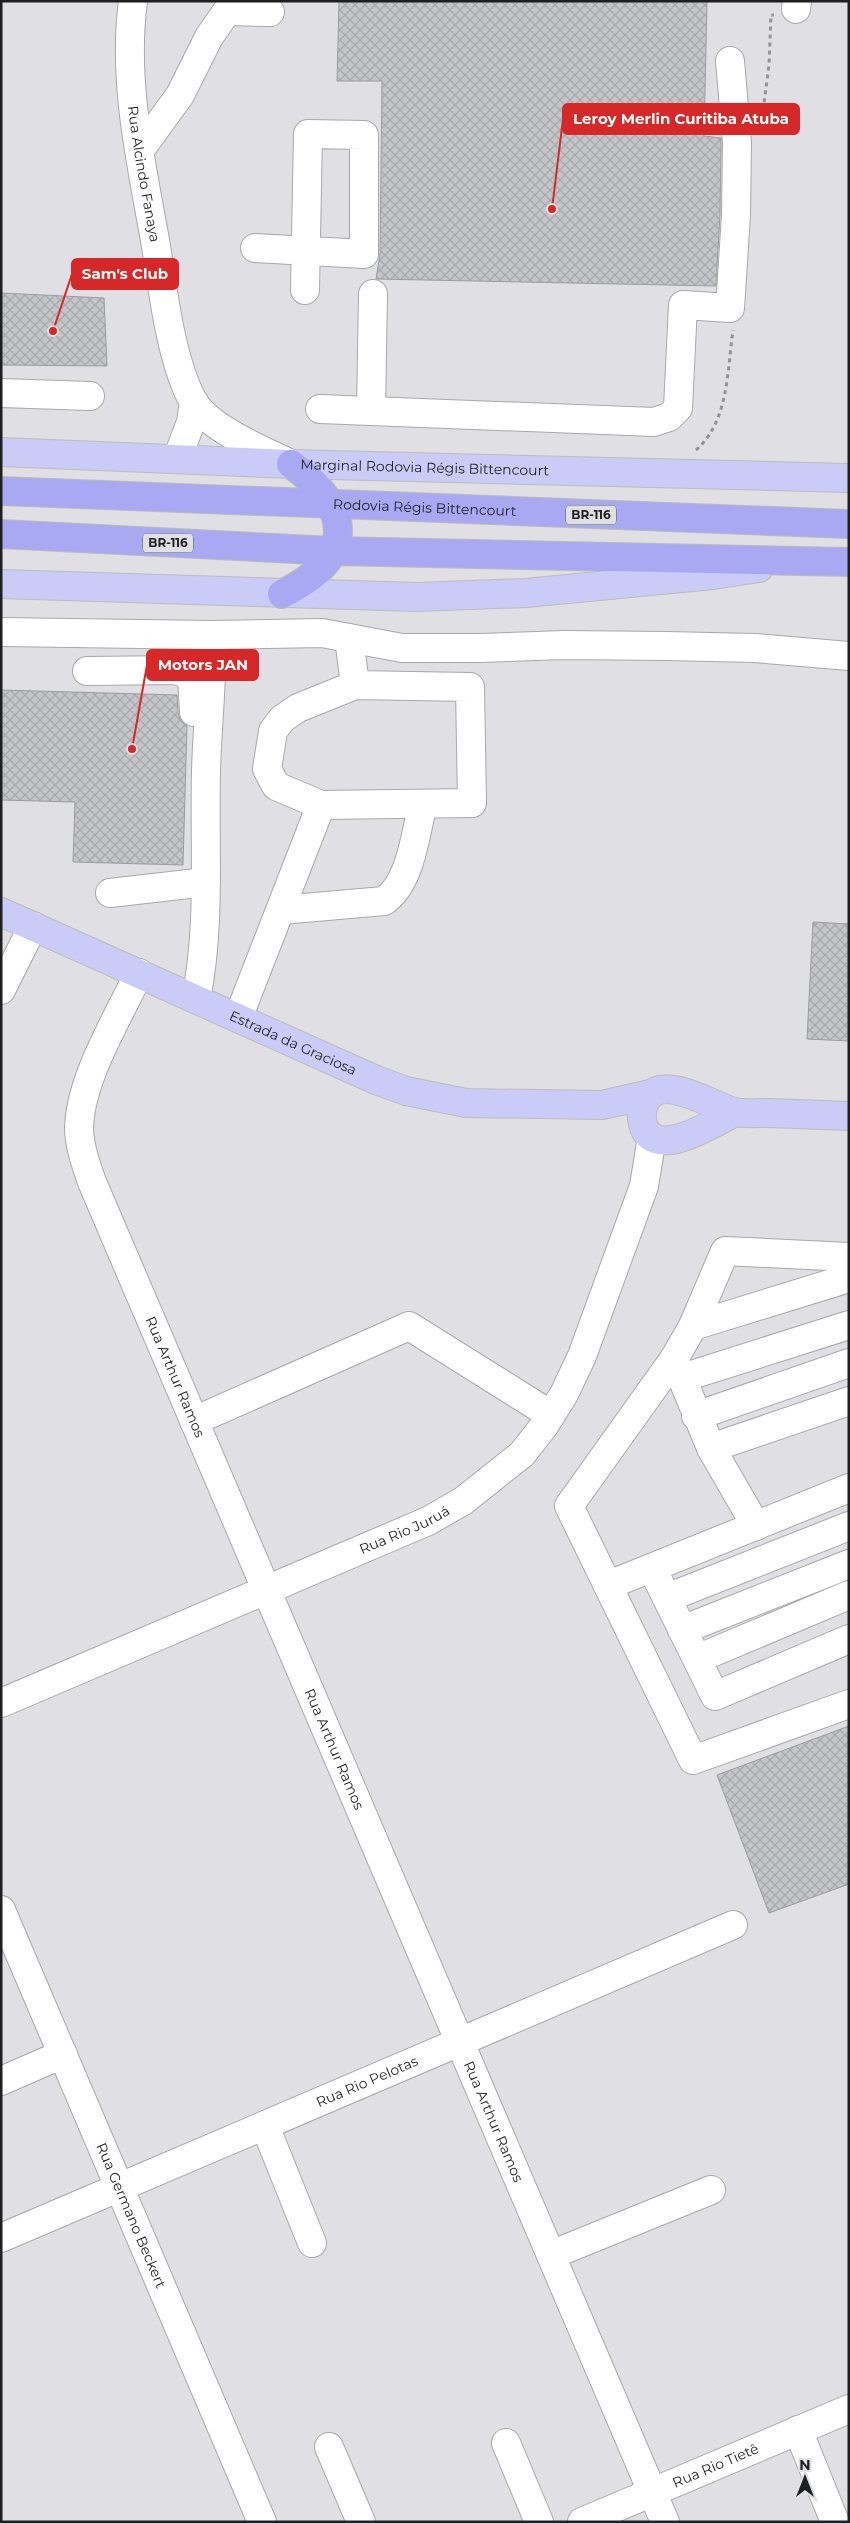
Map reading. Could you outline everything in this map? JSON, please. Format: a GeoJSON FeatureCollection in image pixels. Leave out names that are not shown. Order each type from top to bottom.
{"type":"FeatureCollection","features":[{"type":"Feature","properties":{"kind":"highway"},"geometry":{"type":"LineString","coordinates":[[282,594],[305,582],[318,572],[334,551],[338,536],[332,505],[314,483],[291,464]]}},
{"type":"Feature","properties":{"kind":"highway","name":"Rodovia Régis Bittencourt"},"geometry":{"type":"LineString","coordinates":[[1,491],[849,524]]}},
{"type":"Feature","properties":{"kind":"highway","name":"BR-116"},"geometry":{"type":"LineString","coordinates":[[1,534],[334,551],[849,562]]}},
{"type":"Feature","properties":{"kind":"main road","name":"Marginal Rodovia Régis Bittencourt"},"geometry":{"type":"LineString","coordinates":[[1,452],[291,464],[849,478]]}},
{"type":"Feature","properties":{"kind":"main road"},"geometry":{"type":"LineString","coordinates":[[1,584],[417,597],[526,593],[713,575],[808,561]]}},
{"type":"Feature","properties":{"kind":"main road","name":"Estrada da Graciosa"},"geometry":{"type":"LineString","coordinates":[[1,912],[376,1080],[437,1098],[466,1103],[507,1105],[602,1105],[651,1094],[662,1089],[674,1089],[685,1094]]}},
{"type":"Feature","properties":{"kind":"main road"},"geometry":{"type":"LineString","coordinates":[[651,1094],[643,1104],[641,1116],[664,1135]]}},
{"type":"Feature","properties":{"kind":"main road"},"geometry":{"type":"LineString","coordinates":[[685,1094],[735,1112],[849,1116]]}},
{"type":"Feature","properties":{"kind":"main road"},"geometry":{"type":"LineString","coordinates":[[664,1135],[693,1127],[696,1115],[693,1103],[685,1094]]}},
{"type":"Feature","properties":{"kind":"main road","name":"Estrada da Graciosa"},"geometry":{"type":"LineString","coordinates":[[602,1105],[664,1135]]}},
{"type":"Feature","properties":{"kind":"main road"},"geometry":{"type":"LineString","coordinates":[[664,1135],[735,1112]]}},
{"type":"Feature","properties":{"kind":"street","name":"Rua Alcindo Fanaya"},"geometry":{"type":"LineString","coordinates":[[133,1],[130,64],[140,150],[165,304],[182,369],[194,402],[218,425],[244,442],[291,464]]}},
{"type":"Feature","properties":{"kind":"street"},"geometry":{"type":"LineString","coordinates":[[140,150],[180,95],[209,37],[227,11],[270,12]]}},
{"type":"Feature","properties":{"kind":"street"},"geometry":{"type":"LineString","coordinates":[[320,409],[654,422],[669,416],[678,408],[683,306],[730,308],[736,215],[737,143],[730,61]]}},
{"type":"Feature","properties":{"kind":"street"},"geometry":{"type":"LineString","coordinates":[[255,248],[307,252],[364,254],[364,135],[308,134],[307,252],[305,290]]}},
{"type":"Feature","properties":{"kind":"street"},"geometry":{"type":"LineString","coordinates":[[371,410],[373,294]]}},
{"type":"Feature","properties":{"kind":"street"},"geometry":{"type":"LineString","coordinates":[[1,394],[90,396]]}},
{"type":"Feature","properties":{"kind":"street"},"geometry":{"type":"LineString","coordinates":[[176,459],[191,422],[194,402]]}},
{"type":"Feature","properties":{"kind":"street"},"geometry":{"type":"LineString","coordinates":[[1,632],[211,635],[322,633],[402,648],[564,645],[667,646],[755,648],[849,656]]}},
{"type":"Feature","properties":{"kind":"street"},"geometry":{"type":"LineString","coordinates":[[196,999],[202,965],[206,882],[206,772],[211,635]]}},
{"type":"Feature","properties":{"kind":"street"},"geometry":{"type":"LineString","coordinates":[[349,638],[355,685]]}},
{"type":"Feature","properties":{"kind":"street"},"geometry":{"type":"LineString","coordinates":[[87,671],[178,670],[192,677],[193,747],[197,765],[206,772]]}},
{"type":"Feature","properties":{"kind":"street"},"geometry":{"type":"LineString","coordinates":[[355,685],[470,687],[472,803],[423,804],[321,805],[276,786],[270,779],[267,769],[273,731],[282,719],[298,708],[355,685]]}},
{"type":"Feature","properties":{"kind":"street"},"geometry":{"type":"LineString","coordinates":[[280,910],[384,901],[393,895],[404,880],[423,804]]}},
{"type":"Feature","properties":{"kind":"street"},"geometry":{"type":"LineString","coordinates":[[238,1018],[321,805]]}},
{"type":"Feature","properties":{"kind":"street"},"geometry":{"type":"LineString","coordinates":[[110,893],[206,882]]}},
{"type":"Feature","properties":{"kind":"street"},"geometry":{"type":"LineString","coordinates":[[1,990],[33,926]]}},
{"type":"Feature","properties":{"kind":"street","name":"Rua Arthur Ramos"},"geometry":{"type":"LineString","coordinates":[[139,974],[88,1079],[82,1102],[79,1130],[84,1157],[92,1182],[665,2522]]}},
{"type":"Feature","properties":{"kind":"street","name":"Rua Rio Juruá"},"geometry":{"type":"LineString","coordinates":[[1,1703],[428,1520],[463,1501],[522,1454],[551,1415],[582,1356],[664,1135]]}},
{"type":"Feature","properties":{"kind":"street"},"geometry":{"type":"LineString","coordinates":[[849,1257],[725,1251],[693,1326],[678,1369],[569,1506],[693,1760],[849,1704]]}},
{"type":"Feature","properties":{"kind":"street"},"geometry":{"type":"LineString","coordinates":[[693,1326],[849,1278]]}},
{"type":"Feature","properties":{"kind":"street"},"geometry":{"type":"LineString","coordinates":[[678,1369],[849,1325]]}},
{"type":"Feature","properties":{"kind":"street"},"geometry":{"type":"LineString","coordinates":[[194,1421],[409,1326],[551,1415]]}},
{"type":"Feature","properties":{"kind":"street"},"geometry":{"type":"LineString","coordinates":[[696,1416],[849,1364]]}},
{"type":"Feature","properties":{"kind":"street"},"geometry":{"type":"LineString","coordinates":[[678,1369],[696,1416],[711,1448],[756,1526]]}},
{"type":"Feature","properties":{"kind":"street"},"geometry":{"type":"LineString","coordinates":[[711,1448],[849,1401]]}},
{"type":"Feature","properties":{"kind":"street"},"geometry":{"type":"LineString","coordinates":[[608,1585],[849,1488]]}},
{"type":"Feature","properties":{"kind":"street"},"geometry":{"type":"LineString","coordinates":[[667,1598],[849,1526]]}},
{"type":"Feature","properties":{"kind":"street"},"geometry":{"type":"LineString","coordinates":[[682,1630],[849,1564]]}},
{"type":"Feature","properties":{"kind":"street"},"geometry":{"type":"LineString","coordinates":[[652,1568],[715,1696],[849,1639]]}},
{"type":"Feature","properties":{"kind":"street"},"geometry":{"type":"LineString","coordinates":[[697,1659],[849,1595]]}},
{"type":"Feature","properties":{"kind":"street","name":"Rua Germano Beckert"},"geometry":{"type":"LineString","coordinates":[[1,1910],[262,2522]]}},
{"type":"Feature","properties":{"kind":"street","name":"Rua Rio Pelotas"},"geometry":{"type":"LineString","coordinates":[[1,2238],[733,1925]]}},
{"type":"Feature","properties":{"kind":"street"},"geometry":{"type":"LineString","coordinates":[[1,2081],[63,2054]]}},
{"type":"Feature","properties":{"kind":"street"},"geometry":{"type":"LineString","coordinates":[[265,2126],[312,2243]]}},
{"type":"Feature","properties":{"kind":"street"},"geometry":{"type":"LineString","coordinates":[[551,2255],[711,2190]]}},
{"type":"Feature","properties":{"kind":"street","name":"Rua Rio Tietê"},"geometry":{"type":"LineString","coordinates":[[582,2522],[849,2409]]}},
{"type":"Feature","properties":{"kind":"street"},"geometry":{"type":"LineString","coordinates":[[798,2430],[835,2522]]}},
{"type":"Feature","properties":{"kind":"street"},"geometry":{"type":"LineString","coordinates":[[506,2443],[539,2522]]}},
{"type":"Feature","properties":{"kind":"street"},"geometry":{"type":"LineString","coordinates":[[329,2447],[361,2522]]}},
{"type":"Feature","properties":{"kind":"building"},"geometry":{"type":"Polygon","coordinates":[[[339,1],[707,1],[704,136],[721,138],[720,214],[716,286],[376,279],[380,254],[382,81],[337,81],[339,1]]]}},
{"type":"Feature","properties":{"kind":"building"},"geometry":{"type":"Polygon","coordinates":[[[1,293],[104,298],[107,366],[1,365],[1,293]]]}},
{"type":"Feature","properties":{"kind":"building"},"geometry":{"type":"Polygon","coordinates":[[[1,690],[177,695],[178,713],[181,721],[187,726],[183,865],[73,862],[75,802],[1,800],[1,690]]]}},
{"type":"Feature","properties":{"kind":"building"},"geometry":{"type":"Polygon","coordinates":[[[813,922],[849,924],[849,1041],[807,1039],[813,922]]]}},
{"type":"Feature","properties":{"kind":"building"},"geometry":{"type":"Polygon","coordinates":[[[849,1726],[849,1884],[769,1913],[717,1775],[849,1726]]]}},
{"type":"Feature","properties":{"kind":"place","name":"Leroy Merlin Curitiba Atuba"},"geometry":{"type":"Point","coordinates":[552,209]}},
{"type":"Feature","properties":{"kind":"place","name":"Sam's Club"},"geometry":{"type":"Point","coordinates":[53,331]}},
{"type":"Feature","properties":{"kind":"place","name":"Motors JAN"},"geometry":{"type":"Point","coordinates":[132,749]}}]}
